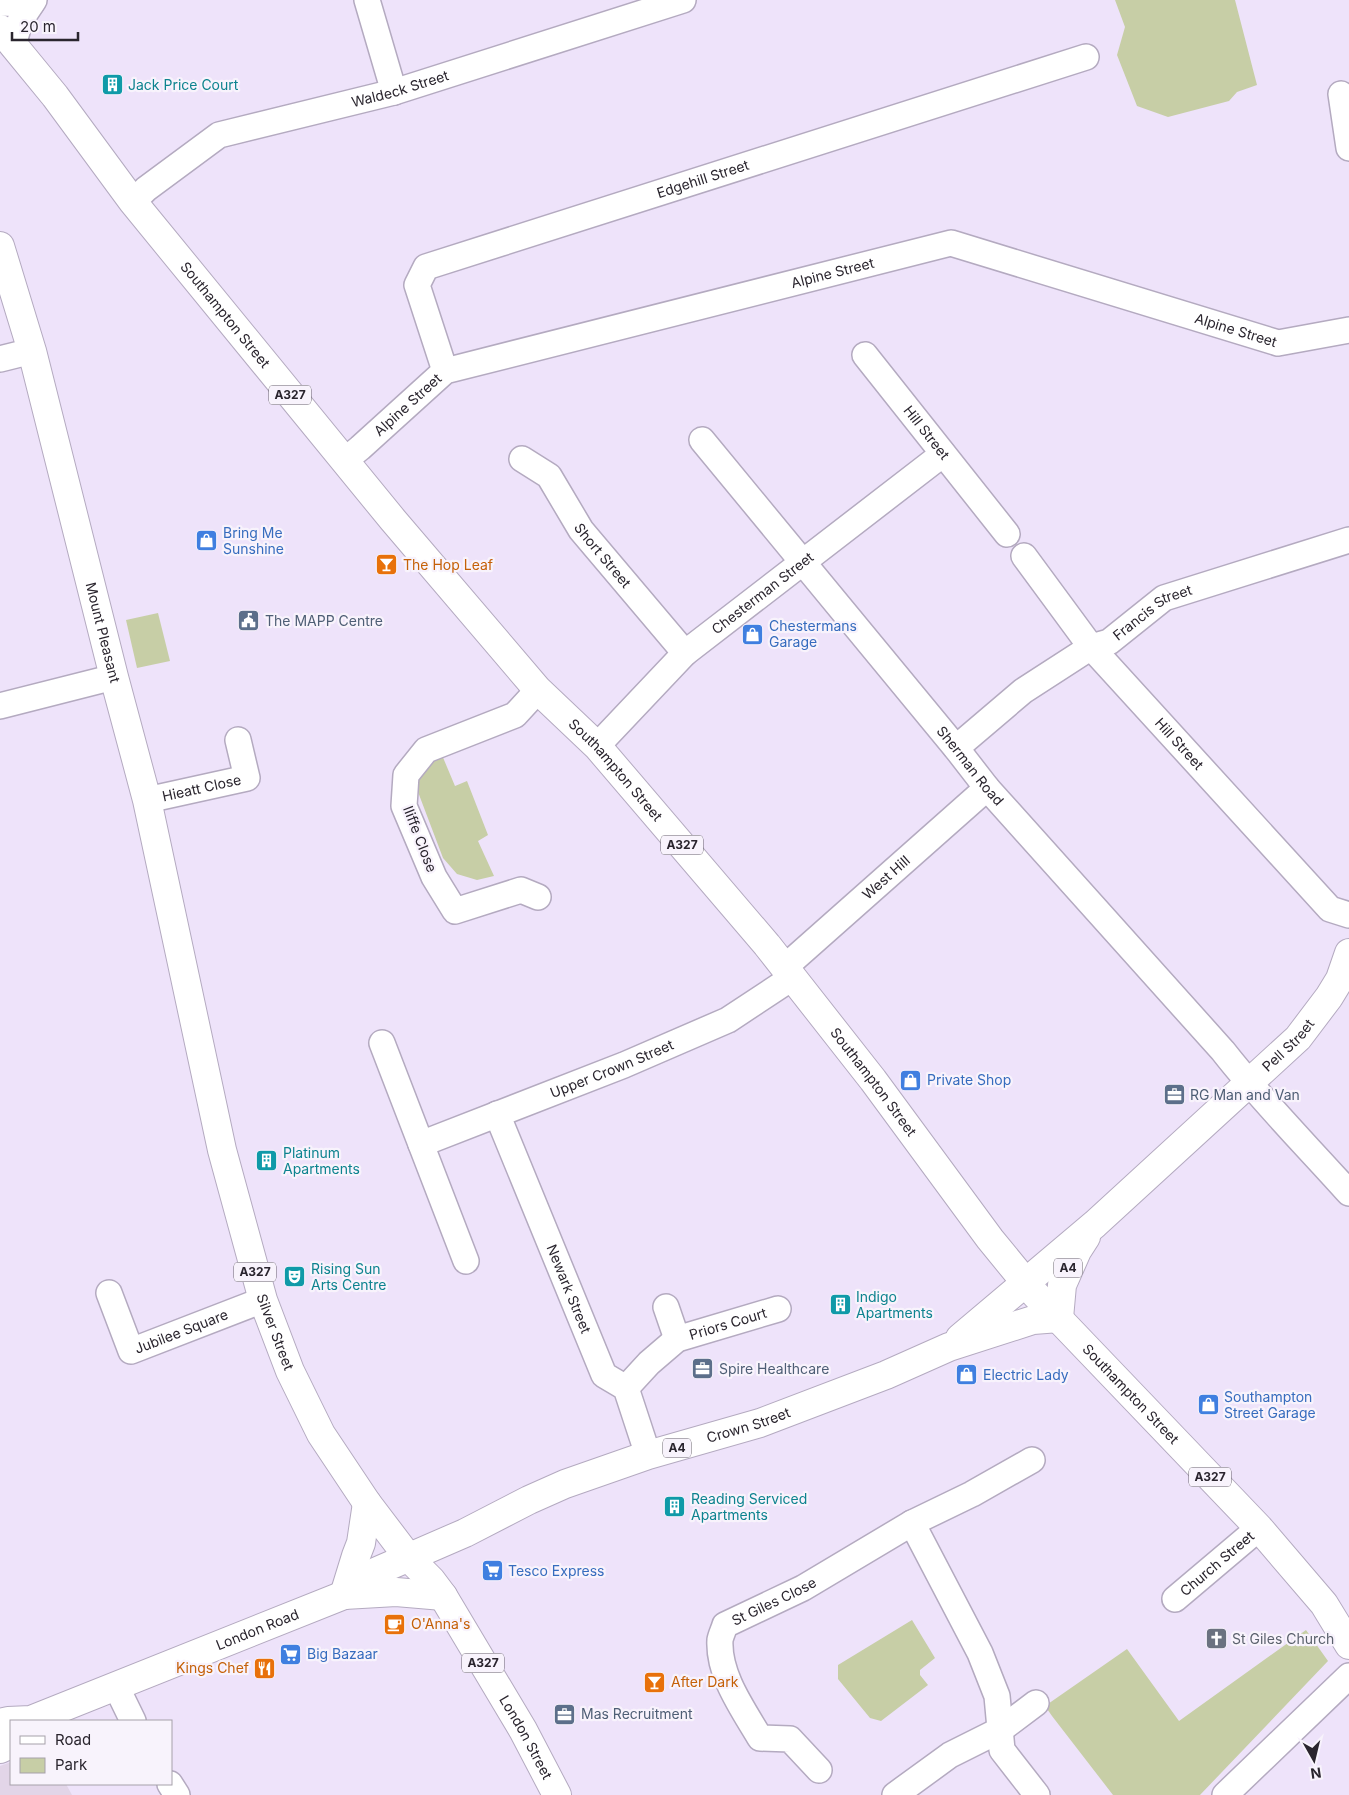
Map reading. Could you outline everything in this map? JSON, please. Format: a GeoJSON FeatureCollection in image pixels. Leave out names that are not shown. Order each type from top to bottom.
{"type":"FeatureCollection","features":[{"type":"Feature","properties":{"kind":"main road","name":"Southampton Street"},"geometry":{"type":"LineString","coordinates":[[6,37],[55,96],[133,202],[344,460],[538,690],[597,746],[789,972],[990,1239],[1059,1318],[1259,1528],[1324,1604],[1349,1645]]}},
{"type":"Feature","properties":{"kind":"main road","name":"Mount Pleasant"},"geometry":{"type":"LineString","coordinates":[[0,246],[32,351],[147,800],[194,1021]]}},
{"type":"Feature","properties":{"kind":"main road","name":"Pell Street"},"geometry":{"type":"LineString","coordinates":[[1026,1282],[1095,1224],[1298,1038],[1340,979],[1349,953]]}},
{"type":"Feature","properties":{"kind":"main road","name":"Silver Street"},"geometry":{"type":"LineString","coordinates":[[194,1021],[222,1150],[263,1300],[290,1371],[322,1434],[367,1503],[408,1557]]}},
{"type":"Feature","properties":{"kind":"main road","name":"Pell Street"},"geometry":{"type":"LineString","coordinates":[[1059,1318],[1062,1285],[1076,1251],[1095,1224]]}},
{"type":"Feature","properties":{"kind":"main road","name":"Crown Street"},"geometry":{"type":"LineString","coordinates":[[949,1347],[1026,1282]]}},
{"type":"Feature","properties":{"kind":"main road","name":"Crown Street"},"geometry":{"type":"LineString","coordinates":[[408,1557],[465,1533],[528,1500],[565,1484],[648,1456],[760,1423],[886,1376],[949,1347],[1033,1320],[1059,1318]]}},
{"type":"Feature","properties":{"kind":"main road"},"geometry":{"type":"LineString","coordinates":[[344,1595],[361,1544],[367,1503]]}},
{"type":"Feature","properties":{"kind":"main road","name":"London Road"},"geometry":{"type":"LineString","coordinates":[[32,1720],[344,1595],[375,1572],[408,1557]]}},
{"type":"Feature","properties":{"kind":"main road","name":"London Street"},"geometry":{"type":"LineString","coordinates":[[408,1557],[431,1580],[443,1596],[523,1730],[557,1795]]}},
{"type":"Feature","properties":{"kind":"main road","name":"London Road"},"geometry":{"type":"LineString","coordinates":[[344,1595],[396,1592],[443,1596]]}},
{"type":"Feature","properties":{"kind":"street"},"geometry":{"type":"LineString","coordinates":[[367,0],[394,92]]}},
{"type":"Feature","properties":{"kind":"street","name":"Waldeck Street"},"geometry":{"type":"LineString","coordinates":[[133,202],[146,189],[219,135],[394,92],[683,0]]}},
{"type":"Feature","properties":{"kind":"street"},"geometry":{"type":"LineString","coordinates":[[0,3],[32,2]]}},
{"type":"Feature","properties":{"kind":"street"},"geometry":{"type":"LineString","coordinates":[[6,37],[20,21],[32,2]]}},
{"type":"Feature","properties":{"kind":"street","name":"Edgehill Street"},"geometry":{"type":"LineString","coordinates":[[445,371],[417,285],[426,267],[1086,57]]}},
{"type":"Feature","properties":{"kind":"street"},"geometry":{"type":"LineString","coordinates":[[1341,94],[1349,148]]}},
{"type":"Feature","properties":{"kind":"street","name":"Alpine Street"},"geometry":{"type":"LineString","coordinates":[[344,460],[360,448],[445,371],[951,243],[1278,343],[1349,330]]}},
{"type":"Feature","properties":{"kind":"street"},"geometry":{"type":"LineString","coordinates":[[0,359],[32,351]]}},
{"type":"Feature","properties":{"kind":"street","name":"Hill Street"},"geometry":{"type":"LineString","coordinates":[[865,355],[1006,534]]}},
{"type":"Feature","properties":{"kind":"street","name":"Sherman Road"},"geometry":{"type":"LineString","coordinates":[[702,440],[987,788],[1223,1051],[1248,1083],[1349,1193]]}},
{"type":"Feature","properties":{"kind":"street","name":"Chesterman Street"},"geometry":{"type":"LineString","coordinates":[[597,746],[685,653],[943,454]]}},
{"type":"Feature","properties":{"kind":"street","name":"Short Street"},"geometry":{"type":"LineString","coordinates":[[522,459],[549,476],[581,530],[685,653]]}},
{"type":"Feature","properties":{"kind":"street","name":"Francis Street"},"geometry":{"type":"LineString","coordinates":[[956,748],[1023,691],[1091,647],[1108,642],[1164,598],[1349,540]]}},
{"type":"Feature","properties":{"kind":"street","name":"Hill Street"},"geometry":{"type":"LineString","coordinates":[[1024,556],[1091,647],[1330,909],[1349,915]]}},
{"type":"Feature","properties":{"kind":"street"},"geometry":{"type":"LineString","coordinates":[[0,706],[114,677]]}},
{"type":"Feature","properties":{"kind":"street","name":"Iliffe Close"},"geometry":{"type":"LineString","coordinates":[[538,690],[515,716],[426,750],[406,775],[404,806],[434,877],[455,911],[521,890],[538,898]]}},
{"type":"Feature","properties":{"kind":"street","name":"Hieatt Close"},"geometry":{"type":"LineString","coordinates":[[147,800],[247,778],[238,740]]}},
{"type":"Feature","properties":{"kind":"street","name":"West Hill"},"geometry":{"type":"LineString","coordinates":[[789,972],[987,788]]}},
{"type":"Feature","properties":{"kind":"street","name":"Upper Crown Street"},"geometry":{"type":"LineString","coordinates":[[421,1144],[624,1065],[728,1020],[789,972]]}},
{"type":"Feature","properties":{"kind":"street"},"geometry":{"type":"LineString","coordinates":[[382,1043],[466,1261]]}},
{"type":"Feature","properties":{"kind":"street","name":"Newark Street"},"geometry":{"type":"LineString","coordinates":[[497,1114],[604,1374],[626,1388]]}},
{"type":"Feature","properties":{"kind":"street","name":"Jubilee Square"},"geometry":{"type":"LineString","coordinates":[[109,1293],[131,1351],[263,1300]]}},
{"type":"Feature","properties":{"kind":"street","name":"Priors Court"},"geometry":{"type":"LineString","coordinates":[[666,1307],[676,1339]]}},
{"type":"Feature","properties":{"kind":"street","name":"Priors Court"},"geometry":{"type":"LineString","coordinates":[[626,1388],[649,1363],[676,1339],[778,1309]]}},
{"type":"Feature","properties":{"kind":"street"},"geometry":{"type":"LineString","coordinates":[[626,1388],[648,1456]]}},
{"type":"Feature","properties":{"kind":"street","name":"St Giles Close"},"geometry":{"type":"LineString","coordinates":[[819,1770],[790,1739],[760,1738],[732,1689],[722,1663],[720,1639],[725,1624],[803,1588],[912,1524],[972,1494],[1032,1460]]}},
{"type":"Feature","properties":{"kind":"street"},"geometry":{"type":"LineString","coordinates":[[912,1524],[980,1653],[997,1696],[1002,1750],[1037,1795]]}},
{"type":"Feature","properties":{"kind":"street","name":"Church Street"},"geometry":{"type":"LineString","coordinates":[[1175,1599],[1259,1528]]}},
{"type":"Feature","properties":{"kind":"street"},"geometry":{"type":"LineString","coordinates":[[1225,1795],[1349,1676]]}},
{"type":"Feature","properties":{"kind":"street"},"geometry":{"type":"LineString","coordinates":[[116,1686],[133,1720]]}},
{"type":"Feature","properties":{"kind":"street"},"geometry":{"type":"LineString","coordinates":[[895,1795],[950,1755],[1000,1730],[1036,1703]]}},
{"type":"Feature","properties":{"kind":"shaded area"},"geometry":{"type":"Polygon","coordinates":[[[10,1762],[10,1785],[67,1785],[72,1795],[0,1795],[0,1766],[10,1762]]]}},
{"type":"Feature","properties":{"kind":"green space"},"geometry":{"type":"Polygon","coordinates":[[[1115,0],[1235,0],[1257,85],[1237,92],[1229,101],[1168,117],[1137,106],[1117,55],[1125,27],[1115,0]]]}},
{"type":"Feature","properties":{"kind":"green space"},"geometry":{"type":"Polygon","coordinates":[[[158,613],[170,661],[137,668],[126,620],[158,613]]]}},
{"type":"Feature","properties":{"kind":"green space"},"geometry":{"type":"Polygon","coordinates":[[[439,748],[455,786],[467,781],[488,835],[478,841],[494,876],[477,880],[457,874],[443,858],[418,792],[418,771],[439,748]]]}},
{"type":"Feature","properties":{"kind":"green space"},"geometry":{"type":"Polygon","coordinates":[[[912,1620],[935,1658],[920,1670],[920,1675],[928,1685],[881,1721],[870,1718],[838,1679],[838,1665],[912,1620]]]}},
{"type":"Feature","properties":{"kind":"green space"},"geometry":{"type":"Polygon","coordinates":[[[1306,1630],[1328,1661],[1200,1795],[1113,1795],[1045,1706],[1127,1649],[1179,1721],[1306,1630]]]}},
{"type":"Feature","properties":{"kind":"place","name":"Jack Price Court"},"geometry":{"type":"Point","coordinates":[112,85]}},
{"type":"Feature","properties":{"kind":"place","name":"Bring Me Sunshine"},"geometry":{"type":"Point","coordinates":[207,541]}},
{"type":"Feature","properties":{"kind":"place","name":"The Hop Leaf"},"geometry":{"type":"Point","coordinates":[387,565]}},
{"type":"Feature","properties":{"kind":"place","name":"The MAPP Centre"},"geometry":{"type":"Point","coordinates":[249,621]}},
{"type":"Feature","properties":{"kind":"place","name":"Chestermans Garage"},"geometry":{"type":"Point","coordinates":[753,634]}},
{"type":"Feature","properties":{"kind":"place","name":"Private Shop"},"geometry":{"type":"Point","coordinates":[911,1080]}},
{"type":"Feature","properties":{"kind":"place","name":"RG Man and Van"},"geometry":{"type":"Point","coordinates":[1174,1095]}},
{"type":"Feature","properties":{"kind":"place","name":"Platinum Apartments"},"geometry":{"type":"Point","coordinates":[267,1161]}},
{"type":"Feature","properties":{"kind":"place","name":"Rising Sun Arts Centre"},"geometry":{"type":"Point","coordinates":[295,1277]}},
{"type":"Feature","properties":{"kind":"place","name":"Indigo Apartments"},"geometry":{"type":"Point","coordinates":[840,1305]}},
{"type":"Feature","properties":{"kind":"place","name":"Spire Healthcare"},"geometry":{"type":"Point","coordinates":[703,1369]}},
{"type":"Feature","properties":{"kind":"place","name":"Electric Lady"},"geometry":{"type":"Point","coordinates":[967,1375]}},
{"type":"Feature","properties":{"kind":"place","name":"Southampton Street Garage"},"geometry":{"type":"Point","coordinates":[1208,1405]}},
{"type":"Feature","properties":{"kind":"place","name":"Reading Serviced Apartments"},"geometry":{"type":"Point","coordinates":[675,1507]}},
{"type":"Feature","properties":{"kind":"place","name":"Tesco Express"},"geometry":{"type":"Point","coordinates":[492,1571]}},
{"type":"Feature","properties":{"kind":"place","name":"O'Anna's"},"geometry":{"type":"Point","coordinates":[395,1624]}},
{"type":"Feature","properties":{"kind":"place","name":"St Giles Church"},"geometry":{"type":"Point","coordinates":[1216,1639]}},
{"type":"Feature","properties":{"kind":"place","name":"Big Bazaar"},"geometry":{"type":"Point","coordinates":[291,1654]}},
{"type":"Feature","properties":{"kind":"place","name":"Kings Chef"},"geometry":{"type":"Point","coordinates":[265,1668]}},
{"type":"Feature","properties":{"kind":"place","name":"After Dark"},"geometry":{"type":"Point","coordinates":[655,1682]}},
{"type":"Feature","properties":{"kind":"place","name":"Mas Recruitment"},"geometry":{"type":"Point","coordinates":[565,1714]}}]}
